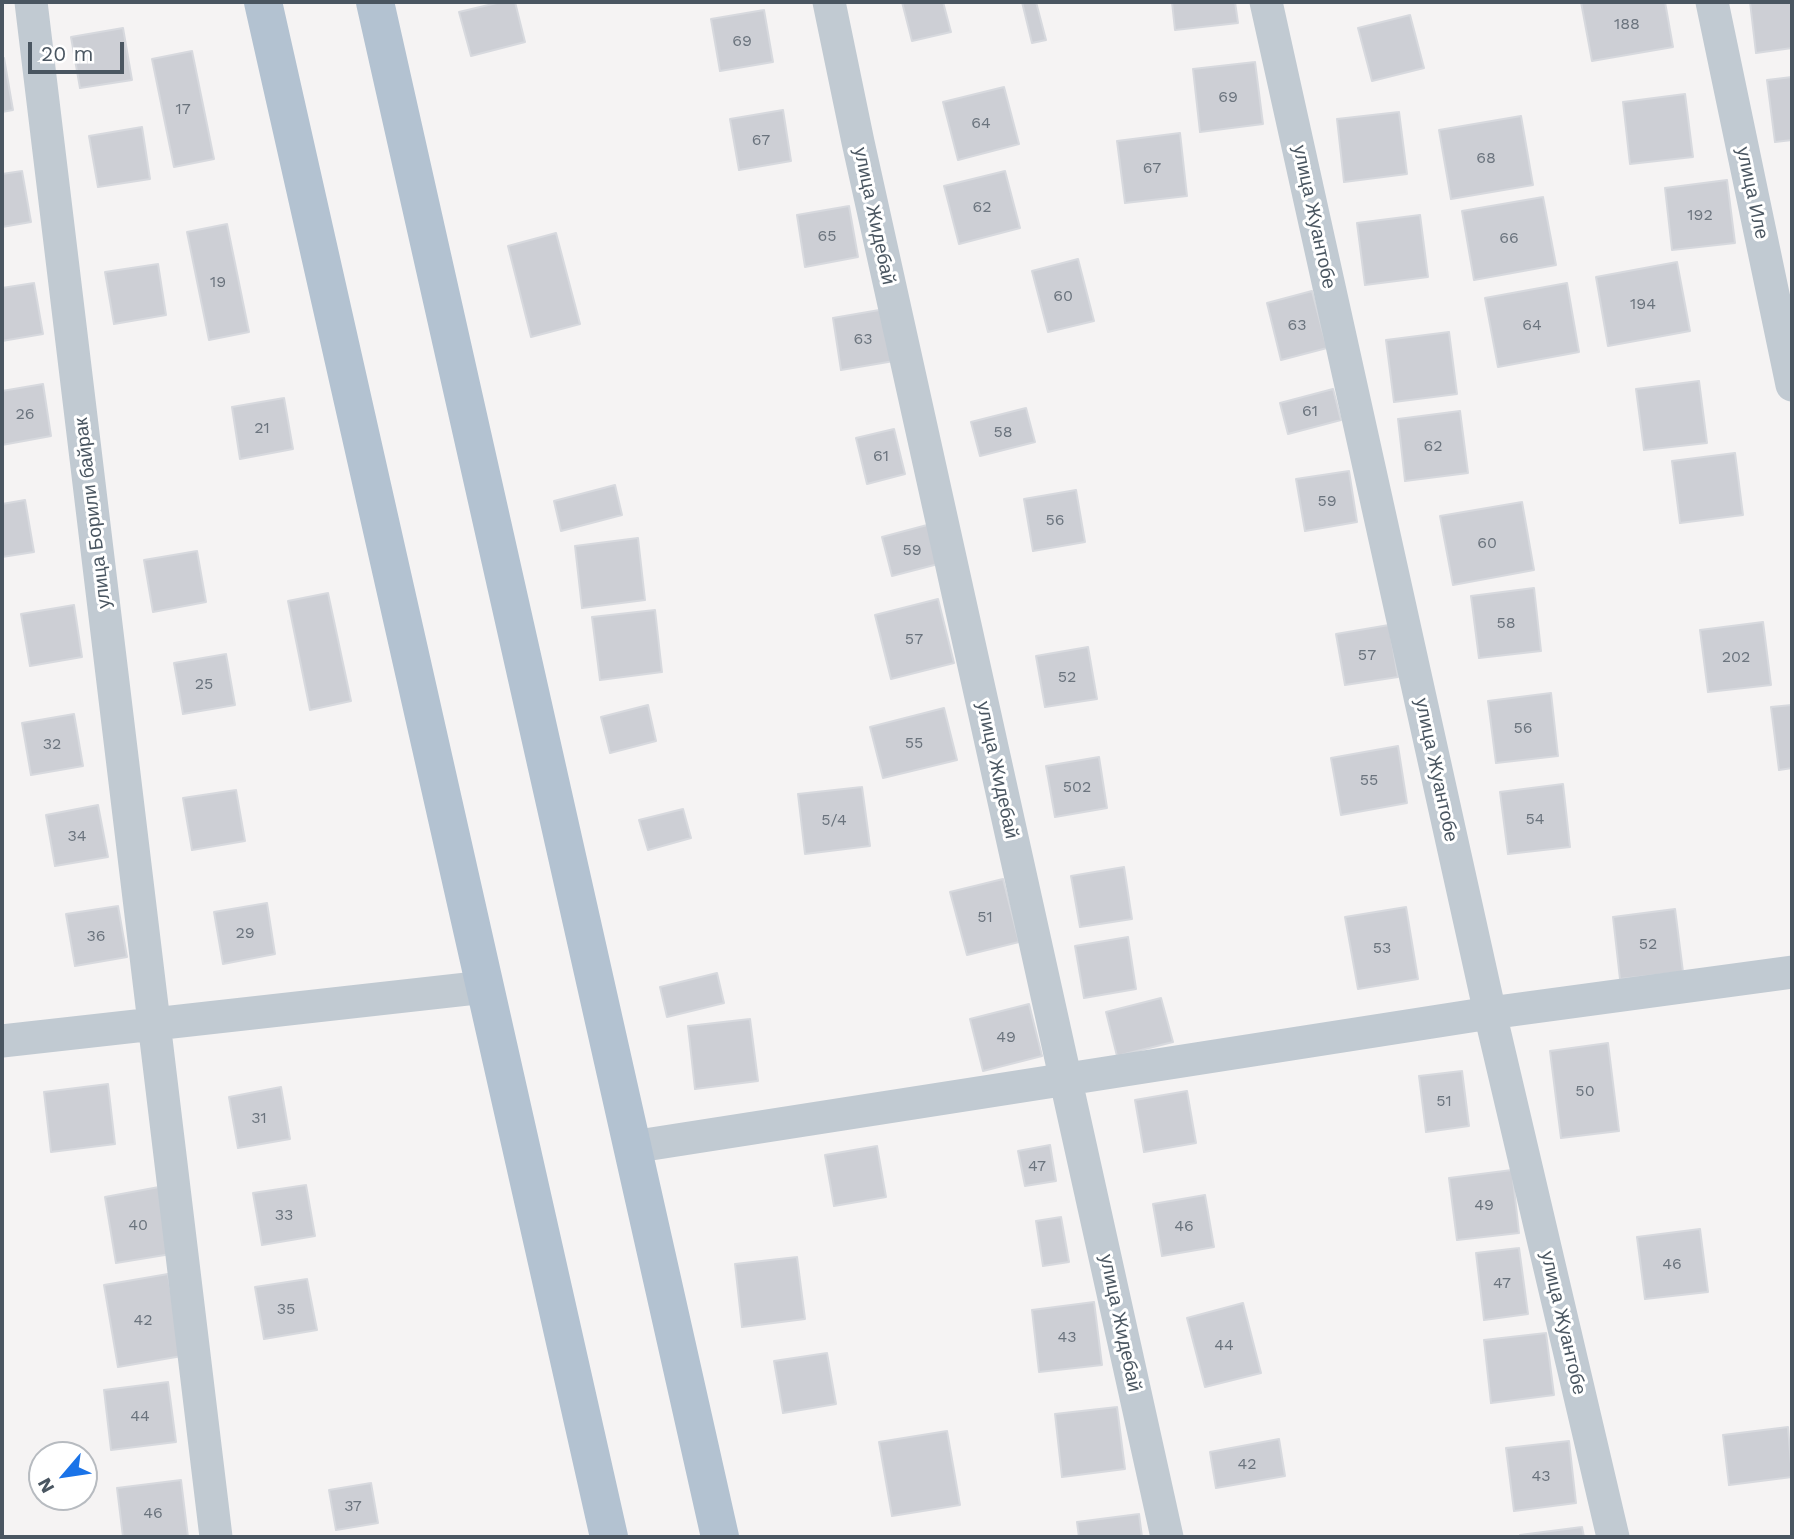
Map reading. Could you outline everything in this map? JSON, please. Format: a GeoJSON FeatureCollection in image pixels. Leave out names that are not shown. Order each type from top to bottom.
{"type":"FeatureCollection","features":[{"type":"Feature","properties":{"kind":"main road"},"geometry":{"type":"LineString","coordinates":[[263,2],[609,1537]]}},
{"type":"Feature","properties":{"kind":"main road"},"geometry":{"type":"LineString","coordinates":[[375,2],[720,1537]]}},
{"type":"Feature","properties":{"kind":"street","name":"улица Борили байрак"},"geometry":{"type":"LineString","coordinates":[[31,2],[216,1537]]}},
{"type":"Feature","properties":{"kind":"street","name":"улица Жидебай"},"geometry":{"type":"LineString","coordinates":[[829,2],[1167,1537]]}},
{"type":"Feature","properties":{"kind":"street","name":"улица Жуантобе"},"geometry":{"type":"LineString","coordinates":[[1266,2],[1490,1013],[1614,1537]]}},
{"type":"Feature","properties":{"kind":"street","name":"улица Иле"},"geometry":{"type":"LineString","coordinates":[[1712,2],[1792,385]]}},
{"type":"Feature","properties":{"kind":"street"},"geometry":{"type":"LineString","coordinates":[[632,1147],[1490,1013],[1792,972]]}},
{"type":"Feature","properties":{"kind":"street"},"geometry":{"type":"LineString","coordinates":[[2,1041],[485,987]]}},
{"type":"Feature","properties":{"kind":"building"},"geometry":{"type":"Polygon","coordinates":[[[501,2],[515,2],[525,42],[471,56],[459,12],[501,2]]]}},
{"type":"Feature","properties":{"kind":"building"},"geometry":{"type":"Polygon","coordinates":[[[902,2],[943,2],[951,32],[912,41],[902,2]]]}},
{"type":"Feature","properties":{"kind":"building"},"geometry":{"type":"Polygon","coordinates":[[[1022,2],[1036,2],[1046,40],[1032,43],[1022,2]]]}},
{"type":"Feature","properties":{"kind":"building"},"geometry":{"type":"Polygon","coordinates":[[[1172,2],[1235,2],[1238,23],[1175,30],[1172,2]]]}},
{"type":"Feature","properties":{"kind":"building"},"geometry":{"type":"Polygon","coordinates":[[[1581,2],[1665,2],[1673,47],[1592,61],[1581,2]]]}},
{"type":"Feature","properties":{"kind":"building"},"geometry":{"type":"Polygon","coordinates":[[[1750,2],[1792,2],[1792,48],[1756,53],[1750,2]]]}},
{"type":"Feature","properties":{"kind":"building"},"geometry":{"type":"Polygon","coordinates":[[[764,10],[773,62],[720,71],[711,19],[764,10]]]}},
{"type":"Feature","properties":{"kind":"building"},"geometry":{"type":"Polygon","coordinates":[[[1410,15],[1424,68],[1372,81],[1358,28],[1410,15]]]}},
{"type":"Feature","properties":{"kind":"building"},"geometry":{"type":"Polygon","coordinates":[[[123,28],[132,80],[80,88],[71,37],[123,28]]]}},
{"type":"Feature","properties":{"kind":"building"},"geometry":{"type":"Polygon","coordinates":[[[192,51],[214,159],[174,167],[152,59],[192,51]]]}},
{"type":"Feature","properties":{"kind":"building"},"geometry":{"type":"Polygon","coordinates":[[[4,58],[13,110],[2,112],[2,59],[4,58]]]}},
{"type":"Feature","properties":{"kind":"building"},"geometry":{"type":"Polygon","coordinates":[[[1255,62],[1263,124],[1200,132],[1193,69],[1255,62]]]}},
{"type":"Feature","properties":{"kind":"building"},"geometry":{"type":"Polygon","coordinates":[[[1792,77],[1792,140],[1775,142],[1767,80],[1792,77]]]}},
{"type":"Feature","properties":{"kind":"building"},"geometry":{"type":"Polygon","coordinates":[[[1004,87],[1019,144],[958,160],[943,102],[1004,87]]]}},
{"type":"Feature","properties":{"kind":"building"},"geometry":{"type":"Polygon","coordinates":[[[1685,94],[1693,157],[1630,164],[1623,102],[1685,94]]]}},
{"type":"Feature","properties":{"kind":"building"},"geometry":{"type":"Polygon","coordinates":[[[783,110],[791,161],[739,170],[730,119],[783,110]]]}},
{"type":"Feature","properties":{"kind":"building"},"geometry":{"type":"Polygon","coordinates":[[[1399,112],[1407,174],[1344,182],[1337,119],[1399,112]]]}},
{"type":"Feature","properties":{"kind":"building"},"geometry":{"type":"Polygon","coordinates":[[[1521,116],[1533,185],[1451,199],[1439,130],[1521,116]]]}},
{"type":"Feature","properties":{"kind":"building"},"geometry":{"type":"Polygon","coordinates":[[[142,127],[150,179],[98,187],[89,136],[142,127]]]}},
{"type":"Feature","properties":{"kind":"building"},"geometry":{"type":"Polygon","coordinates":[[[1180,133],[1187,196],[1125,203],[1117,141],[1180,133]]]}},
{"type":"Feature","properties":{"kind":"building"},"geometry":{"type":"Polygon","coordinates":[[[22,171],[31,222],[2,227],[2,174],[22,171]]]}},
{"type":"Feature","properties":{"kind":"building"},"geometry":{"type":"Polygon","coordinates":[[[1005,171],[1020,228],[959,244],[944,186],[1005,171]]]}},
{"type":"Feature","properties":{"kind":"building"},"geometry":{"type":"Polygon","coordinates":[[[1727,180],[1735,243],[1672,250],[1665,188],[1727,180]]]}},
{"type":"Feature","properties":{"kind":"building"},"geometry":{"type":"Polygon","coordinates":[[[1543,197],[1556,265],[1474,280],[1462,211],[1543,197]]]}},
{"type":"Feature","properties":{"kind":"building"},"geometry":{"type":"Polygon","coordinates":[[[849,206],[858,257],[805,267],[797,215],[849,206]]]}},
{"type":"Feature","properties":{"kind":"building"},"geometry":{"type":"Polygon","coordinates":[[[1420,215],[1428,277],[1365,285],[1357,223],[1420,215]]]}},
{"type":"Feature","properties":{"kind":"building"},"geometry":{"type":"Polygon","coordinates":[[[227,224],[249,332],[209,340],[187,232],[227,224]]]}},
{"type":"Feature","properties":{"kind":"building"},"geometry":{"type":"Polygon","coordinates":[[[556,233],[580,324],[531,337],[508,246],[556,233]]]}},
{"type":"Feature","properties":{"kind":"building"},"geometry":{"type":"Polygon","coordinates":[[[1078,259],[1094,321],[1048,332],[1032,271],[1078,259]]]}},
{"type":"Feature","properties":{"kind":"building"},"geometry":{"type":"Polygon","coordinates":[[[1677,262],[1690,331],[1608,346],[1596,277],[1677,262]]]}},
{"type":"Feature","properties":{"kind":"building"},"geometry":{"type":"Polygon","coordinates":[[[158,264],[166,315],[114,324],[105,272],[158,264]]]}},
{"type":"Feature","properties":{"kind":"building"},"geometry":{"type":"Polygon","coordinates":[[[34,283],[43,334],[2,341],[2,288],[34,283]]]}},
{"type":"Feature","properties":{"kind":"building"},"geometry":{"type":"Polygon","coordinates":[[[1567,283],[1579,352],[1498,367],[1485,298],[1567,283]]]}},
{"type":"Feature","properties":{"kind":"building"},"geometry":{"type":"Polygon","coordinates":[[[1312,291],[1327,348],[1281,360],[1267,303],[1312,291]]]}},
{"type":"Feature","properties":{"kind":"building"},"geometry":{"type":"Polygon","coordinates":[[[885,309],[894,361],[841,370],[833,318],[885,309]]]}},
{"type":"Feature","properties":{"kind":"building"},"geometry":{"type":"Polygon","coordinates":[[[1449,332],[1457,394],[1394,402],[1386,340],[1449,332]]]}},
{"type":"Feature","properties":{"kind":"building"},"geometry":{"type":"Polygon","coordinates":[[[1699,381],[1707,443],[1644,450],[1636,389],[1699,381]]]}},
{"type":"Feature","properties":{"kind":"building"},"geometry":{"type":"Polygon","coordinates":[[[43,384],[51,436],[2,445],[2,391],[43,384]]]}},
{"type":"Feature","properties":{"kind":"building"},"geometry":{"type":"Polygon","coordinates":[[[1333,389],[1341,420],[1288,434],[1280,403],[1333,389]]]}},
{"type":"Feature","properties":{"kind":"building"},"geometry":{"type":"Polygon","coordinates":[[[284,398],[293,449],[240,459],[232,407],[284,398]]]}},
{"type":"Feature","properties":{"kind":"building"},"geometry":{"type":"Polygon","coordinates":[[[1026,408],[1035,442],[980,456],[971,422],[1026,408]]]}},
{"type":"Feature","properties":{"kind":"building"},"geometry":{"type":"Polygon","coordinates":[[[1460,411],[1468,473],[1405,481],[1398,419],[1460,411]]]}},
{"type":"Feature","properties":{"kind":"building"},"geometry":{"type":"Polygon","coordinates":[[[894,429],[905,474],[867,484],[856,438],[894,429]]]}},
{"type":"Feature","properties":{"kind":"building"},"geometry":{"type":"Polygon","coordinates":[[[1735,453],[1743,515],[1680,523],[1672,461],[1735,453]]]}},
{"type":"Feature","properties":{"kind":"building"},"geometry":{"type":"Polygon","coordinates":[[[1349,471],[1357,522],[1305,531],[1296,479],[1349,471]]]}},
{"type":"Feature","properties":{"kind":"building"},"geometry":{"type":"Polygon","coordinates":[[[615,485],[622,515],[561,531],[554,501],[615,485]]]}},
{"type":"Feature","properties":{"kind":"building"},"geometry":{"type":"Polygon","coordinates":[[[1076,490],[1085,542],[1033,551],[1024,499],[1076,490]]]}},
{"type":"Feature","properties":{"kind":"building"},"geometry":{"type":"Polygon","coordinates":[[[25,500],[34,552],[2,557],[2,504],[25,500]]]}},
{"type":"Feature","properties":{"kind":"building"},"geometry":{"type":"Polygon","coordinates":[[[1522,502],[1534,570],[1453,585],[1440,516],[1522,502]]]}},
{"type":"Feature","properties":{"kind":"building"},"geometry":{"type":"Polygon","coordinates":[[[931,524],[942,563],[892,576],[882,537],[931,524]]]}},
{"type":"Feature","properties":{"kind":"building"},"geometry":{"type":"Polygon","coordinates":[[[638,538],[645,600],[582,608],[575,546],[638,538]]]}},
{"type":"Feature","properties":{"kind":"building"},"geometry":{"type":"Polygon","coordinates":[[[197,551],[206,602],[153,612],[144,560],[197,551]]]}},
{"type":"Feature","properties":{"kind":"building"},"geometry":{"type":"Polygon","coordinates":[[[1534,588],[1541,651],[1479,658],[1471,596],[1534,588]]]}},
{"type":"Feature","properties":{"kind":"building"},"geometry":{"type":"Polygon","coordinates":[[[328,593],[351,701],[310,710],[288,601],[328,593]]]}},
{"type":"Feature","properties":{"kind":"building"},"geometry":{"type":"Polygon","coordinates":[[[938,599],[954,663],[891,679],[875,615],[938,599]]]}},
{"type":"Feature","properties":{"kind":"building"},"geometry":{"type":"Polygon","coordinates":[[[74,605],[82,657],[30,666],[21,614],[74,605]]]}},
{"type":"Feature","properties":{"kind":"building"},"geometry":{"type":"Polygon","coordinates":[[[655,610],[662,672],[600,680],[592,617],[655,610]]]}},
{"type":"Feature","properties":{"kind":"building"},"geometry":{"type":"Polygon","coordinates":[[[1763,622],[1771,685],[1708,692],[1700,630],[1763,622]]]}},
{"type":"Feature","properties":{"kind":"building"},"geometry":{"type":"Polygon","coordinates":[[[1389,625],[1398,677],[1345,685],[1336,634],[1389,625]]]}},
{"type":"Feature","properties":{"kind":"building"},"geometry":{"type":"Polygon","coordinates":[[[1088,647],[1097,699],[1045,707],[1036,656],[1088,647]]]}},
{"type":"Feature","properties":{"kind":"building"},"geometry":{"type":"Polygon","coordinates":[[[226,654],[235,705],[183,714],[174,663],[226,654]]]}},
{"type":"Feature","properties":{"kind":"building"},"geometry":{"type":"Polygon","coordinates":[[[1551,693],[1558,756],[1496,763],[1488,701],[1551,693]]]}},
{"type":"Feature","properties":{"kind":"building"},"geometry":{"type":"Polygon","coordinates":[[[648,705],[656,741],[610,753],[601,717],[648,705]]]}},
{"type":"Feature","properties":{"kind":"building"},"geometry":{"type":"Polygon","coordinates":[[[1792,705],[1792,768],[1779,770],[1771,707],[1792,705]]]}},
{"type":"Feature","properties":{"kind":"building"},"geometry":{"type":"Polygon","coordinates":[[[944,708],[957,760],[883,778],[870,727],[944,708]]]}},
{"type":"Feature","properties":{"kind":"building"},"geometry":{"type":"Polygon","coordinates":[[[74,714],[83,766],[31,775],[22,723],[74,714]]]}},
{"type":"Feature","properties":{"kind":"building"},"geometry":{"type":"Polygon","coordinates":[[[1398,746],[1407,803],[1341,815],[1331,758],[1398,746]]]}},
{"type":"Feature","properties":{"kind":"building"},"geometry":{"type":"Polygon","coordinates":[[[1099,757],[1107,808],[1055,817],[1046,766],[1099,757]]]}},
{"type":"Feature","properties":{"kind":"building"},"geometry":{"type":"Polygon","coordinates":[[[1563,784],[1570,847],[1508,854],[1500,792],[1563,784]]]}},
{"type":"Feature","properties":{"kind":"building"},"geometry":{"type":"Polygon","coordinates":[[[862,787],[870,846],[805,854],[798,794],[862,787]]]}},
{"type":"Feature","properties":{"kind":"building"},"geometry":{"type":"Polygon","coordinates":[[[236,790],[245,841],[192,850],[183,798],[236,790]]]}},
{"type":"Feature","properties":{"kind":"building"},"geometry":{"type":"Polygon","coordinates":[[[98,805],[108,857],[55,866],[46,815],[98,805]]]}},
{"type":"Feature","properties":{"kind":"building"},"geometry":{"type":"Polygon","coordinates":[[[683,809],[691,838],[648,850],[639,820],[683,809]]]}},
{"type":"Feature","properties":{"kind":"building"},"geometry":{"type":"Polygon","coordinates":[[[1124,867],[1132,919],[1080,927],[1071,876],[1124,867]]]}},
{"type":"Feature","properties":{"kind":"building"},"geometry":{"type":"Polygon","coordinates":[[[1003,879],[1019,942],[967,955],[950,892],[1003,879]]]}},
{"type":"Feature","properties":{"kind":"building"},"geometry":{"type":"Polygon","coordinates":[[[267,903],[275,954],[223,964],[214,912],[267,903]]]}},
{"type":"Feature","properties":{"kind":"building"},"geometry":{"type":"Polygon","coordinates":[[[118,906],[127,957],[75,966],[66,914],[118,906]]]}},
{"type":"Feature","properties":{"kind":"building"},"geometry":{"type":"Polygon","coordinates":[[[1406,907],[1418,979],[1358,989],[1345,917],[1406,907]]]}},
{"type":"Feature","properties":{"kind":"building"},"geometry":{"type":"Polygon","coordinates":[[[1675,909],[1683,972],[1620,979],[1613,917],[1675,909]]]}},
{"type":"Feature","properties":{"kind":"building"},"geometry":{"type":"Polygon","coordinates":[[[1128,937],[1136,989],[1084,998],[1075,946],[1128,937]]]}},
{"type":"Feature","properties":{"kind":"building"},"geometry":{"type":"Polygon","coordinates":[[[717,973],[724,1003],[667,1017],[660,987],[717,973]]]}},
{"type":"Feature","properties":{"kind":"building"},"geometry":{"type":"Polygon","coordinates":[[[1161,998],[1173,1042],[1117,1056],[1106,1012],[1161,998]]]}},
{"type":"Feature","properties":{"kind":"building"},"geometry":{"type":"Polygon","coordinates":[[[1029,1004],[1042,1056],[983,1071],[970,1019],[1029,1004]]]}},
{"type":"Feature","properties":{"kind":"building"},"geometry":{"type":"Polygon","coordinates":[[[750,1019],[758,1081],[695,1089],[688,1026],[750,1019]]]}},
{"type":"Feature","properties":{"kind":"building"},"geometry":{"type":"Polygon","coordinates":[[[1608,1043],[1619,1131],[1561,1138],[1550,1051],[1608,1043]]]}},
{"type":"Feature","properties":{"kind":"building"},"geometry":{"type":"Polygon","coordinates":[[[1462,1071],[1469,1126],[1426,1132],[1419,1076],[1462,1071]]]}},
{"type":"Feature","properties":{"kind":"building"},"geometry":{"type":"Polygon","coordinates":[[[108,1084],[115,1144],[51,1152],[44,1092],[108,1084]]]}},
{"type":"Feature","properties":{"kind":"building"},"geometry":{"type":"Polygon","coordinates":[[[281,1087],[290,1139],[238,1148],[229,1097],[281,1087]]]}},
{"type":"Feature","properties":{"kind":"building"},"geometry":{"type":"Polygon","coordinates":[[[1187,1091],[1196,1143],[1144,1152],[1135,1100],[1187,1091]]]}},
{"type":"Feature","properties":{"kind":"building"},"geometry":{"type":"Polygon","coordinates":[[[1050,1145],[1056,1181],[1025,1186],[1018,1151],[1050,1145]]]}},
{"type":"Feature","properties":{"kind":"building"},"geometry":{"type":"Polygon","coordinates":[[[877,1146],[886,1197],[834,1206],[825,1155],[877,1146]]]}},
{"type":"Feature","properties":{"kind":"building"},"geometry":{"type":"Polygon","coordinates":[[[1512,1170],[1519,1233],[1457,1240],[1449,1178],[1512,1170]]]}},
{"type":"Feature","properties":{"kind":"building"},"geometry":{"type":"Polygon","coordinates":[[[306,1185],[315,1236],[262,1245],[253,1193],[306,1185]]]}},
{"type":"Feature","properties":{"kind":"building"},"geometry":{"type":"Polygon","coordinates":[[[159,1187],[171,1254],[116,1263],[105,1197],[159,1187]]]}},
{"type":"Feature","properties":{"kind":"building"},"geometry":{"type":"Polygon","coordinates":[[[1205,1195],[1214,1247],[1162,1256],[1153,1204],[1205,1195]]]}},
{"type":"Feature","properties":{"kind":"building"},"geometry":{"type":"Polygon","coordinates":[[[1061,1217],[1069,1262],[1043,1266],[1036,1221],[1061,1217]]]}},
{"type":"Feature","properties":{"kind":"building"},"geometry":{"type":"Polygon","coordinates":[[[1700,1229],[1708,1292],[1645,1299],[1637,1237],[1700,1229]]]}},
{"type":"Feature","properties":{"kind":"building"},"geometry":{"type":"Polygon","coordinates":[[[1519,1248],[1528,1314],[1484,1320],[1476,1253],[1519,1248]]]}},
{"type":"Feature","properties":{"kind":"building"},"geometry":{"type":"Polygon","coordinates":[[[797,1257],[805,1319],[742,1327],[735,1264],[797,1257]]]}},
{"type":"Feature","properties":{"kind":"building"},"geometry":{"type":"Polygon","coordinates":[[[168,1274],[182,1356],[118,1367],[104,1285],[168,1274]]]}},
{"type":"Feature","properties":{"kind":"building"},"geometry":{"type":"Polygon","coordinates":[[[307,1279],[317,1330],[264,1339],[255,1287],[307,1279]]]}},
{"type":"Feature","properties":{"kind":"building"},"geometry":{"type":"Polygon","coordinates":[[[1094,1302],[1102,1365],[1039,1372],[1032,1310],[1094,1302]]]}},
{"type":"Feature","properties":{"kind":"building"},"geometry":{"type":"Polygon","coordinates":[[[1243,1303],[1261,1373],[1205,1387],[1187,1318],[1243,1303]]]}},
{"type":"Feature","properties":{"kind":"building"},"geometry":{"type":"Polygon","coordinates":[[[1546,1333],[1554,1395],[1491,1403],[1484,1340],[1546,1333]]]}},
{"type":"Feature","properties":{"kind":"building"},"geometry":{"type":"Polygon","coordinates":[[[827,1353],[836,1404],[783,1413],[774,1361],[827,1353]]]}},
{"type":"Feature","properties":{"kind":"building"},"geometry":{"type":"Polygon","coordinates":[[[168,1382],[176,1442],[111,1450],[104,1390],[168,1382]]]}},
{"type":"Feature","properties":{"kind":"building"},"geometry":{"type":"Polygon","coordinates":[[[1117,1407],[1125,1469],[1062,1477],[1055,1414],[1117,1407]]]}},
{"type":"Feature","properties":{"kind":"building"},"geometry":{"type":"Polygon","coordinates":[[[1788,1427],[1792,1477],[1729,1485],[1723,1435],[1788,1427]]]}},
{"type":"Feature","properties":{"kind":"building"},"geometry":{"type":"Polygon","coordinates":[[[947,1431],[960,1505],[892,1516],[879,1442],[947,1431]]]}},
{"type":"Feature","properties":{"kind":"building"},"geometry":{"type":"Polygon","coordinates":[[[1279,1439],[1285,1476],[1216,1488],[1210,1452],[1279,1439]]]}},
{"type":"Feature","properties":{"kind":"building"},"geometry":{"type":"Polygon","coordinates":[[[1569,1441],[1576,1503],[1514,1511],[1506,1448],[1569,1441]]]}},
{"type":"Feature","properties":{"kind":"building"},"geometry":{"type":"Polygon","coordinates":[[[181,1480],[188,1537],[123,1537],[117,1488],[181,1480]]]}},
{"type":"Feature","properties":{"kind":"building"},"geometry":{"type":"Polygon","coordinates":[[[371,1483],[378,1523],[336,1530],[329,1490],[371,1483]]]}},
{"type":"Feature","properties":{"kind":"building"},"geometry":{"type":"Polygon","coordinates":[[[1139,1514],[1142,1537],[1079,1537],[1077,1522],[1139,1514]]]}},
{"type":"Feature","properties":{"kind":"building"},"geometry":{"type":"Polygon","coordinates":[[[1582,1527],[1584,1537],[1520,1537],[1520,1535],[1582,1527]]]}}]}
